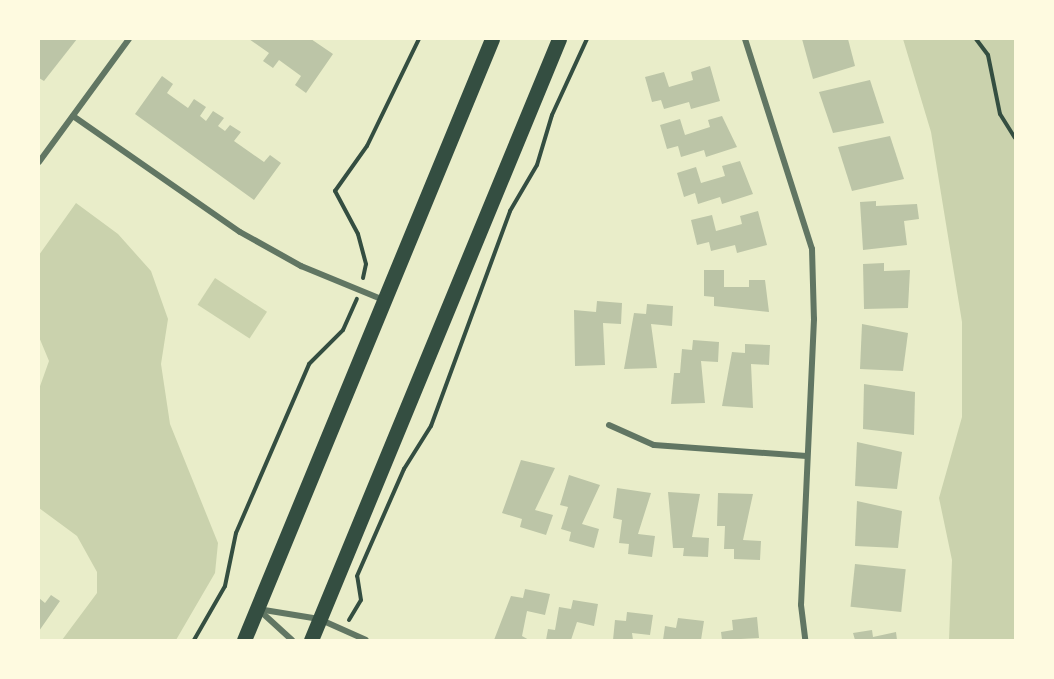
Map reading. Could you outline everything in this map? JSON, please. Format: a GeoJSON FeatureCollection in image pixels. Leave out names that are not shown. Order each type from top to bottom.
{"type":"FeatureCollection","features":[{"type":"Feature","properties":{"kind":"main road"},"geometry":{"type":"LineString","coordinates":[[244,640],[492,39]]}},
{"type":"Feature","properties":{"kind":"main road"},"geometry":{"type":"LineString","coordinates":[[311,640],[559,39]]}},
{"type":"Feature","properties":{"kind":"street"},"geometry":{"type":"LineString","coordinates":[[39,162],[129,39]]}},
{"type":"Feature","properties":{"kind":"street"},"geometry":{"type":"LineString","coordinates":[[745,39],[812,249],[801,605],[805,640]]}},
{"type":"Feature","properties":{"kind":"street"},"geometry":{"type":"LineString","coordinates":[[73,116],[240,232],[359,291],[386,300]]}},
{"type":"Feature","properties":{"kind":"street"},"geometry":{"type":"LineString","coordinates":[[609,425],[654,445],[807,456]]}},
{"type":"Feature","properties":{"kind":"street"},"geometry":{"type":"LineString","coordinates":[[257,609],[319,619],[366,640]]}},
{"type":"Feature","properties":{"kind":"street"},"geometry":{"type":"LineString","coordinates":[[257,609],[292,640]]}},
{"type":"Feature","properties":{"kind":"path"},"geometry":{"type":"LineString","coordinates":[[194,640],[225,586],[236,533],[309,364],[350,320],[366,264],[361,244],[335,191],[367,146],[418,39]]}},
{"type":"Feature","properties":{"kind":"path"},"geometry":{"type":"LineString","coordinates":[[345,631],[361,600],[357,576],[404,469],[430,426],[510,211],[537,165],[552,115],[587,39]]}},
{"type":"Feature","properties":{"kind":"path"},"geometry":{"type":"LineString","coordinates":[[976,39],[988,55],[1000,114],[1015,138]]}},
{"type":"Feature","properties":{"kind":"green space"},"geometry":{"type":"Polygon","coordinates":[[[903,39],[1015,39],[1015,640],[949,640],[952,560],[939,498],[962,417],[962,322],[931,132],[903,39]]]}},
{"type":"Feature","properties":{"kind":"green space"},"geometry":{"type":"Polygon","coordinates":[[[76,203],[118,234],[151,271],[168,319],[161,364],[170,424],[218,543],[215,573],[176,640],[62,640],[97,593],[97,572],[77,536],[39,508],[39,389],[49,361],[39,337],[39,255],[76,203]]]}},
{"type":"Feature","properties":{"kind":"green space"},"geometry":{"type":"Polygon","coordinates":[[[215,278],[267,312],[250,339],[198,305],[215,278]]]}},
{"type":"Feature","properties":{"kind":"building"},"geometry":{"type":"Polygon","coordinates":[[[39,39],[77,39],[44,81],[39,78],[39,39]]]}},
{"type":"Feature","properties":{"kind":"building"},"geometry":{"type":"Polygon","coordinates":[[[249,39],[311,39],[333,54],[306,93],[295,85],[301,76],[279,60],[273,68],[263,61],[269,53],[249,39]]]}},
{"type":"Feature","properties":{"kind":"building"},"geometry":{"type":"Polygon","coordinates":[[[802,39],[848,39],[855,66],[813,79],[802,39]]]}},
{"type":"Feature","properties":{"kind":"building"},"geometry":{"type":"Polygon","coordinates":[[[710,66],[720,101],[691,109],[689,102],[664,109],[661,100],[652,102],[645,77],[664,72],[669,87],[693,80],[691,72],[710,66]]]}},
{"type":"Feature","properties":{"kind":"building"},"geometry":{"type":"Polygon","coordinates":[[[162,76],[173,84],[167,93],[188,108],[194,99],[206,107],[200,116],[206,121],[213,111],[224,118],[218,126],[225,131],[230,125],[241,132],[234,141],[264,162],[270,155],[281,163],[254,200],[135,114],[162,76]]]}},
{"type":"Feature","properties":{"kind":"building"},"geometry":{"type":"Polygon","coordinates":[[[870,80],[884,123],[833,133],[819,92],[870,80]]]}},
{"type":"Feature","properties":{"kind":"building"},"geometry":{"type":"Polygon","coordinates":[[[722,116],[737,147],[706,157],[704,150],[681,157],[678,146],[667,149],[660,125],[680,119],[685,135],[710,127],[708,120],[722,116]]]}},
{"type":"Feature","properties":{"kind":"building"},"geometry":{"type":"Polygon","coordinates":[[[890,136],[904,179],[852,191],[838,147],[890,136]]]}},
{"type":"Feature","properties":{"kind":"building"},"geometry":{"type":"Polygon","coordinates":[[[740,161],[753,194],[722,204],[720,197],[698,204],[695,193],[684,197],[677,173],[696,167],[701,183],[725,176],[722,166],[740,161]]]}},
{"type":"Feature","properties":{"kind":"building"},"geometry":{"type":"Polygon","coordinates":[[[876,201],[876,206],[917,204],[919,219],[904,221],[907,245],[863,250],[860,202],[876,201]]]}},
{"type":"Feature","properties":{"kind":"building"},"geometry":{"type":"Polygon","coordinates":[[[758,211],[767,245],[737,253],[735,245],[711,251],[709,242],[697,245],[691,220],[712,215],[716,231],[742,224],[740,216],[758,211]]]}},
{"type":"Feature","properties":{"kind":"building"},"geometry":{"type":"Polygon","coordinates":[[[884,263],[884,271],[910,270],[908,308],[864,309],[863,264],[884,263]]]}},
{"type":"Feature","properties":{"kind":"building"},"geometry":{"type":"Polygon","coordinates":[[[704,270],[724,270],[724,287],[749,287],[749,280],[765,280],[769,312],[714,306],[714,297],[704,296],[704,270]]]}},
{"type":"Feature","properties":{"kind":"building"},"geometry":{"type":"Polygon","coordinates":[[[597,301],[622,303],[621,324],[603,323],[605,365],[575,366],[574,310],[596,312],[597,301]]]}},
{"type":"Feature","properties":{"kind":"building"},"geometry":{"type":"Polygon","coordinates":[[[647,304],[673,306],[672,326],[651,324],[657,368],[624,369],[634,313],[646,314],[647,304]]]}},
{"type":"Feature","properties":{"kind":"building"},"geometry":{"type":"Polygon","coordinates":[[[862,324],[908,333],[903,371],[860,369],[862,324]]]}},
{"type":"Feature","properties":{"kind":"building"},"geometry":{"type":"Polygon","coordinates":[[[693,340],[719,342],[718,362],[701,361],[705,403],[671,404],[674,373],[680,373],[682,349],[692,350],[693,340]]]}},
{"type":"Feature","properties":{"kind":"building"},"geometry":{"type":"Polygon","coordinates":[[[745,344],[770,345],[769,365],[751,364],[753,408],[722,406],[732,352],[745,353],[745,344]]]}},
{"type":"Feature","properties":{"kind":"building"},"geometry":{"type":"Polygon","coordinates":[[[864,384],[915,392],[914,435],[863,429],[864,384]]]}},
{"type":"Feature","properties":{"kind":"building"},"geometry":{"type":"Polygon","coordinates":[[[857,442],[902,452],[897,489],[855,486],[857,442]]]}},
{"type":"Feature","properties":{"kind":"building"},"geometry":{"type":"Polygon","coordinates":[[[521,460],[555,468],[535,510],[553,515],[546,535],[520,527],[522,519],[502,513],[521,460]]]}},
{"type":"Feature","properties":{"kind":"building"},"geometry":{"type":"Polygon","coordinates":[[[569,475],[600,485],[582,524],[599,529],[594,548],[569,541],[571,532],[561,529],[568,507],[560,505],[569,475]]]}},
{"type":"Feature","properties":{"kind":"building"},"geometry":{"type":"Polygon","coordinates":[[[617,488],[651,493],[638,534],[655,536],[652,557],[628,554],[629,544],[619,543],[622,520],[613,518],[617,488]]]}},
{"type":"Feature","properties":{"kind":"building"},"geometry":{"type":"Polygon","coordinates":[[[668,492],[700,494],[692,537],[709,538],[708,557],[683,556],[684,548],[673,548],[668,492]]]}},
{"type":"Feature","properties":{"kind":"building"},"geometry":{"type":"Polygon","coordinates":[[[718,493],[753,494],[743,540],[761,541],[760,560],[734,559],[734,549],[724,549],[725,526],[717,526],[718,493]]]}},
{"type":"Feature","properties":{"kind":"building"},"geometry":{"type":"Polygon","coordinates":[[[857,501],[902,511],[898,548],[855,546],[857,501]]]}},
{"type":"Feature","properties":{"kind":"building"},"geometry":{"type":"Polygon","coordinates":[[[855,564],[906,569],[901,612],[851,607],[855,564]]]}},
{"type":"Feature","properties":{"kind":"building"},"geometry":{"type":"Polygon","coordinates":[[[525,589],[550,594],[545,615],[527,611],[522,636],[529,640],[494,640],[511,596],[523,598],[525,589]]]}},
{"type":"Feature","properties":{"kind":"building"},"geometry":{"type":"Polygon","coordinates":[[[51,595],[60,601],[39,631],[39,598],[45,603],[51,595]]]}},
{"type":"Feature","properties":{"kind":"building"},"geometry":{"type":"Polygon","coordinates":[[[573,600],[598,604],[594,626],[577,622],[571,640],[546,640],[548,629],[555,630],[559,607],[571,609],[573,600]]]}},
{"type":"Feature","properties":{"kind":"building"},"geometry":{"type":"Polygon","coordinates":[[[627,612],[653,615],[650,635],[632,633],[633,640],[613,640],[615,620],[626,621],[627,612]]]}},
{"type":"Feature","properties":{"kind":"building"},"geometry":{"type":"Polygon","coordinates":[[[757,617],[759,638],[722,640],[721,632],[733,630],[732,620],[757,617]]]}},
{"type":"Feature","properties":{"kind":"building"},"geometry":{"type":"Polygon","coordinates":[[[678,618],[704,621],[701,640],[663,640],[665,626],[676,628],[678,618]]]}},
{"type":"Feature","properties":{"kind":"building"},"geometry":{"type":"Polygon","coordinates":[[[872,630],[873,637],[896,632],[897,640],[855,640],[853,633],[872,630]]]}}]}
